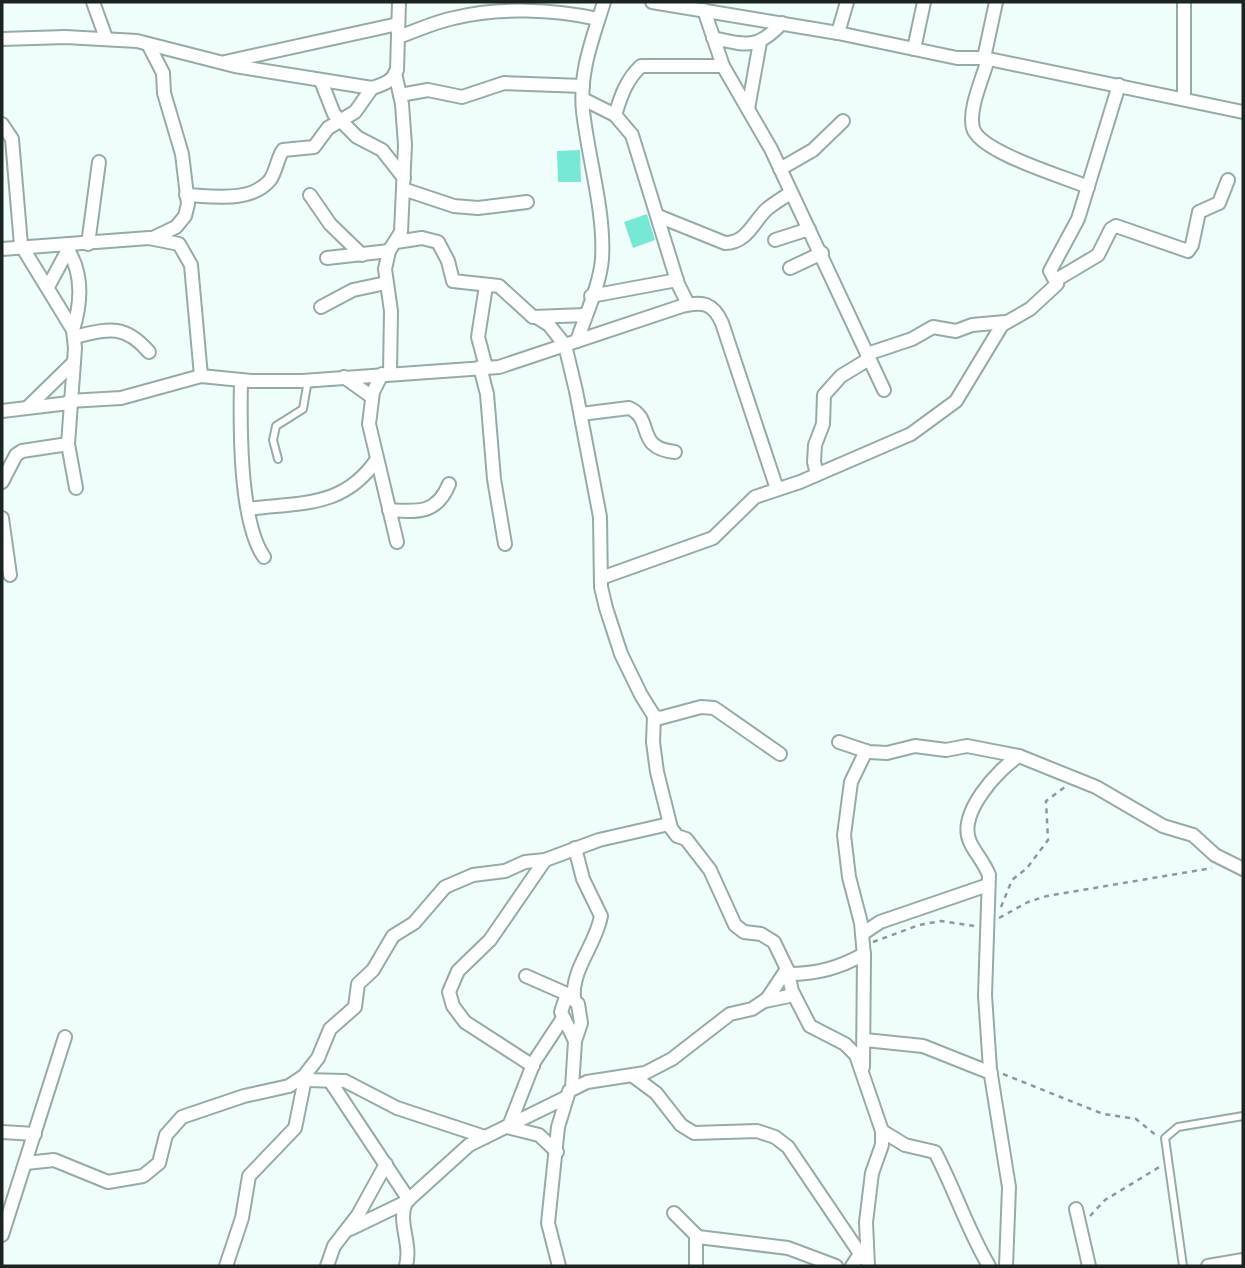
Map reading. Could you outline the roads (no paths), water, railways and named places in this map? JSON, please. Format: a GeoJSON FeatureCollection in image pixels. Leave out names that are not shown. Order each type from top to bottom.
{"type":"FeatureCollection","features":[{"type":"Feature","properties":{"kind":"street"},"geometry":{"type":"LineString","coordinates":[[93,2],[106,38]]}},
{"type":"Feature","properties":{"kind":"street"},"geometry":{"type":"LineString","coordinates":[[397,542],[369,424],[372,397],[386,373],[391,311],[384,269],[392,246],[401,232],[403,184],[400,95],[396,73],[399,2]]}},
{"type":"Feature","properties":{"kind":"street"},"geometry":{"type":"LineString","coordinates":[[604,2],[588,47],[583,86],[593,158],[602,260],[585,315],[571,343],[600,517],[601,578],[606,608],[621,654],[654,716],[654,752],[670,824],[677,836],[686,839],[710,870],[736,925],[744,932],[761,934],[774,942],[788,972],[793,993],[810,1026],[845,1044],[856,1055],[882,1131],[882,1145],[872,1173],[866,1222],[868,1266],[809,1174],[788,1147],[775,1137],[757,1130],[694,1133],[681,1125],[656,1093],[633,1076]]}},
{"type":"Feature","properties":{"kind":"street"},"geometry":{"type":"LineString","coordinates":[[652,2],[838,33],[957,58],[986,59],[1184,97],[1243,112]]}},
{"type":"Feature","properties":{"kind":"street"},"geometry":{"type":"LineString","coordinates":[[838,33],[847,2]]}},
{"type":"Feature","properties":{"kind":"street"},"geometry":{"type":"LineString","coordinates":[[914,49],[924,2]]}},
{"type":"Feature","properties":{"kind":"street"},"geometry":{"type":"LineString","coordinates":[[996,2],[973,111],[972,126],[976,135],[1003,153],[1088,187]]}},
{"type":"Feature","properties":{"kind":"street"},"geometry":{"type":"LineString","coordinates":[[1184,2],[1184,97]]}},
{"type":"Feature","properties":{"kind":"street"},"geometry":{"type":"LineString","coordinates":[[704,10],[723,66],[780,169],[822,253],[884,390]]}},
{"type":"Feature","properties":{"kind":"street"},"geometry":{"type":"LineString","coordinates":[[221,63],[398,31],[475,14],[548,11],[598,19]]}},
{"type":"Feature","properties":{"kind":"street"},"geometry":{"type":"LineString","coordinates":[[713,38],[748,45],[760,42],[782,23]]}},
{"type":"Feature","properties":{"kind":"street"},"geometry":{"type":"LineString","coordinates":[[2,39],[106,38],[148,44],[221,63],[372,88],[386,83],[396,73]]}},
{"type":"Feature","properties":{"kind":"street"},"geometry":{"type":"LineString","coordinates":[[748,109],[760,42]]}},
{"type":"Feature","properties":{"kind":"street"},"geometry":{"type":"LineString","coordinates":[[148,44],[163,73],[164,93],[182,154],[186,195],[186,216],[176,227],[154,238]]}},
{"type":"Feature","properties":{"kind":"street"},"geometry":{"type":"LineString","coordinates":[[615,115],[626,83],[641,66],[723,66]]}},
{"type":"Feature","properties":{"kind":"street"},"geometry":{"type":"LineString","coordinates":[[321,81],[329,106],[341,122],[357,137],[382,150],[403,184],[454,206],[478,208],[527,202]]}},
{"type":"Feature","properties":{"kind":"street"},"geometry":{"type":"LineString","coordinates":[[400,95],[428,90],[462,97],[504,83],[583,86]]}},
{"type":"Feature","properties":{"kind":"street"},"geometry":{"type":"LineString","coordinates":[[1056,280],[1049,275],[1050,271],[1078,219],[1119,85]]}},
{"type":"Feature","properties":{"kind":"street"},"geometry":{"type":"LineString","coordinates":[[186,195],[226,197],[253,192],[271,179],[283,150],[309,150],[328,128],[355,112],[372,88]]}},
{"type":"Feature","properties":{"kind":"street"},"geometry":{"type":"LineString","coordinates":[[583,99],[615,115],[632,135],[677,280],[688,304]]}},
{"type":"Feature","properties":{"kind":"street"},"geometry":{"type":"LineString","coordinates":[[780,169],[806,155],[843,121]]}},
{"type":"Feature","properties":{"kind":"street"},"geometry":{"type":"LineString","coordinates":[[3,127],[12,139],[8,175],[21,245],[48,287],[73,334]]}},
{"type":"Feature","properties":{"kind":"street"},"geometry":{"type":"LineString","coordinates":[[88,244],[99,162]]}},
{"type":"Feature","properties":{"kind":"street"},"geometry":{"type":"LineString","coordinates":[[817,474],[814,462],[815,445],[823,424],[824,396],[841,376],[868,357],[933,327],[950,331],[1005,322],[1043,298],[1054,288],[1056,280],[1098,255],[1111,229],[1116,226],[1188,251],[1199,212],[1219,203],[1228,180]]}},
{"type":"Feature","properties":{"kind":"street"},"geometry":{"type":"LineString","coordinates":[[658,216],[690,226],[725,243],[734,243],[745,236],[767,209],[790,193]]}},
{"type":"Feature","properties":{"kind":"street"},"geometry":{"type":"LineString","coordinates":[[310,195],[330,224],[362,255]]}},
{"type":"Feature","properties":{"kind":"street"},"geometry":{"type":"LineString","coordinates":[[775,240],[809,229]]}},
{"type":"Feature","properties":{"kind":"street"},"geometry":{"type":"LineString","coordinates":[[2,249],[21,245],[69,247],[154,238],[180,244],[191,265],[201,376]]}},
{"type":"Feature","properties":{"kind":"street"},"geometry":{"type":"LineString","coordinates":[[327,258],[362,255],[422,238],[438,242],[448,261],[453,281],[506,289],[524,312],[549,325],[571,343]]}},
{"type":"Feature","properties":{"kind":"street"},"geometry":{"type":"LineString","coordinates":[[48,287],[69,247]]}},
{"type":"Feature","properties":{"kind":"street"},"geometry":{"type":"LineString","coordinates":[[69,247],[79,285],[79,311],[73,334],[74,362],[68,444],[76,488]]}},
{"type":"Feature","properties":{"kind":"street"},"geometry":{"type":"LineString","coordinates":[[790,268],[822,253]]}},
{"type":"Feature","properties":{"kind":"street"},"geometry":{"type":"LineString","coordinates":[[591,296],[677,280]]}},
{"type":"Feature","properties":{"kind":"street"},"geometry":{"type":"LineString","coordinates":[[321,307],[353,290],[386,283]]}},
{"type":"Feature","properties":{"kind":"street"},"geometry":{"type":"LineString","coordinates":[[486,286],[478,337],[505,544]]}},
{"type":"Feature","properties":{"kind":"street"},"geometry":{"type":"LineString","coordinates":[[2,411],[121,398],[201,376],[242,380],[308,380],[499,367],[688,304],[702,303],[716,310],[777,489]]}},
{"type":"Feature","properties":{"kind":"street"},"geometry":{"type":"LineString","coordinates":[[538,318],[585,315]]}},
{"type":"Feature","properties":{"kind":"street"},"geometry":{"type":"LineString","coordinates":[[601,578],[713,538],[755,497],[911,434],[956,401],[1005,322]]}},
{"type":"Feature","properties":{"kind":"street"},"geometry":{"type":"LineString","coordinates":[[73,334],[117,330],[129,332],[149,352]]}},
{"type":"Feature","properties":{"kind":"street"},"geometry":{"type":"LineString","coordinates":[[29,406],[74,362]]}},
{"type":"Feature","properties":{"kind":"street"},"geometry":{"type":"LineString","coordinates":[[344,377],[372,397]]}},
{"type":"Feature","properties":{"kind":"street"},"geometry":{"type":"LineString","coordinates":[[242,380],[241,413],[248,509],[252,535],[264,557]]}},
{"type":"Feature","properties":{"kind":"street"},"geometry":{"type":"LineString","coordinates":[[581,414],[629,408],[639,414],[649,442],[656,448],[675,452]]}},
{"type":"Feature","properties":{"kind":"street"},"geometry":{"type":"LineString","coordinates":[[2,482],[16,455],[22,451],[68,444]]}},
{"type":"Feature","properties":{"kind":"street"},"geometry":{"type":"LineString","coordinates":[[248,509],[315,501],[346,493],[368,473],[377,459]]}},
{"type":"Feature","properties":{"kind":"street"},"geometry":{"type":"LineString","coordinates":[[389,510],[426,511],[435,507],[449,484]]}},
{"type":"Feature","properties":{"kind":"street"},"geometry":{"type":"LineString","coordinates":[[2,518],[10,575]]}},
{"type":"Feature","properties":{"kind":"street"},"geometry":{"type":"LineString","coordinates":[[654,716],[660,718],[701,706],[714,708],[780,754]]}},
{"type":"Feature","properties":{"kind":"street"},"geometry":{"type":"LineString","coordinates":[[839,742],[866,751],[887,753],[915,746],[946,750],[967,746],[1020,756],[1096,787],[1163,826],[1194,835],[1215,855],[1238,867]]}},
{"type":"Feature","properties":{"kind":"street"},"geometry":{"type":"LineString","coordinates":[[863,1076],[864,954],[844,835],[851,782],[866,751]]}},
{"type":"Feature","properties":{"kind":"street"},"geometry":{"type":"LineString","coordinates":[[1006,1266],[1009,1187],[991,1071],[985,995],[992,922],[985,863],[970,843],[967,831],[989,781],[1000,769],[1020,756]]}},
{"type":"Feature","properties":{"kind":"street"},"geometry":{"type":"LineString","coordinates":[[226,1266],[242,1218],[249,1176],[295,1128],[305,1077],[318,1058],[330,1029],[355,1007],[358,984],[373,970],[393,936],[414,923],[445,887],[473,875],[505,871],[524,862],[545,860],[636,830],[670,824]]}},
{"type":"Feature","properties":{"kind":"street"},"geometry":{"type":"LineString","coordinates":[[575,848],[583,879],[601,915],[592,948],[576,974],[570,996],[561,1003],[563,1018],[575,1041]]}},
{"type":"Feature","properties":{"kind":"street"},"geometry":{"type":"LineString","coordinates":[[533,1066],[465,1023],[453,1006],[449,992],[458,971],[490,940],[545,860]]}},
{"type":"Feature","properties":{"kind":"street"},"geometry":{"type":"LineString","coordinates":[[862,933],[880,922],[988,885]]}},
{"type":"Feature","properties":{"kind":"street"},"geometry":{"type":"LineString","coordinates":[[788,972],[820,972],[839,967],[864,954]]}},
{"type":"Feature","properties":{"kind":"street"},"geometry":{"type":"LineString","coordinates":[[765,1001],[788,972]]}},
{"type":"Feature","properties":{"kind":"street"},"geometry":{"type":"LineString","coordinates":[[345,1231],[408,1201],[469,1145],[587,1082],[633,1076],[672,1059],[730,1014],[752,1009],[765,1001],[793,993],[820,972]]}},
{"type":"Feature","properties":{"kind":"street"},"geometry":{"type":"LineString","coordinates":[[526,976],[570,996],[581,1023],[575,1041],[569,1093],[558,1128],[548,1223],[559,1266]]}},
{"type":"Feature","properties":{"kind":"street"},"geometry":{"type":"LineString","coordinates":[[508,1126],[533,1066],[563,1018]]}},
{"type":"Feature","properties":{"kind":"street"},"geometry":{"type":"LineString","coordinates":[[2,1235],[65,1037]]}},
{"type":"Feature","properties":{"kind":"street"},"geometry":{"type":"LineString","coordinates":[[865,1040],[923,1046],[991,1071]]}},
{"type":"Feature","properties":{"kind":"street"},"geometry":{"type":"LineString","coordinates":[[26,1163],[54,1160],[108,1182],[143,1176],[159,1163],[166,1135],[182,1117],[244,1096],[289,1086],[305,1077],[330,1082],[345,1081],[397,1108],[485,1137]]}},
{"type":"Feature","properties":{"kind":"street"},"geometry":{"type":"LineString","coordinates":[[330,1082],[408,1201]]}},
{"type":"Feature","properties":{"kind":"street"},"geometry":{"type":"LineString","coordinates":[[508,1126],[539,1135],[556,1152]]}},
{"type":"Feature","properties":{"kind":"street"},"geometry":{"type":"LineString","coordinates":[[882,1131],[905,1145],[934,1152],[954,1190],[964,1222],[989,1266]]}},
{"type":"Feature","properties":{"kind":"street"},"geometry":{"type":"LineString","coordinates":[[2,1132],[35,1134]]}},
{"type":"Feature","properties":{"kind":"street"},"geometry":{"type":"LineString","coordinates":[[327,1266],[334,1247],[358,1215],[386,1164]]}},
{"type":"Feature","properties":{"kind":"street"},"geometry":{"type":"LineString","coordinates":[[406,1266],[409,1242],[402,1214],[408,1201]]}},
{"type":"Feature","properties":{"kind":"street"},"geometry":{"type":"LineString","coordinates":[[1076,1209],[1089,1266]]}},
{"type":"Feature","properties":{"kind":"street"},"geometry":{"type":"LineString","coordinates":[[674,1213],[696,1235],[788,1248],[836,1266]]}},
{"type":"Feature","properties":{"kind":"street"},"geometry":{"type":"LineString","coordinates":[[696,1235],[696,1266]]}},
{"type":"Feature","properties":{"kind":"street"},"geometry":{"type":"LineString","coordinates":[[852,1266],[860,1254]]}},
{"type":"Feature","properties":{"kind":"street"},"geometry":{"type":"LineString","coordinates":[[1208,1266],[1243,1260]]}},
{"type":"Feature","properties":{"kind":"lane"},"geometry":{"type":"LineString","coordinates":[[278,459],[273,439],[276,426],[303,409],[308,380]]}},
{"type":"Feature","properties":{"kind":"lane"},"geometry":{"type":"LineString","coordinates":[[1183,1266],[1166,1143],[1170,1131],[1178,1126],[1243,1116]]}}]}
